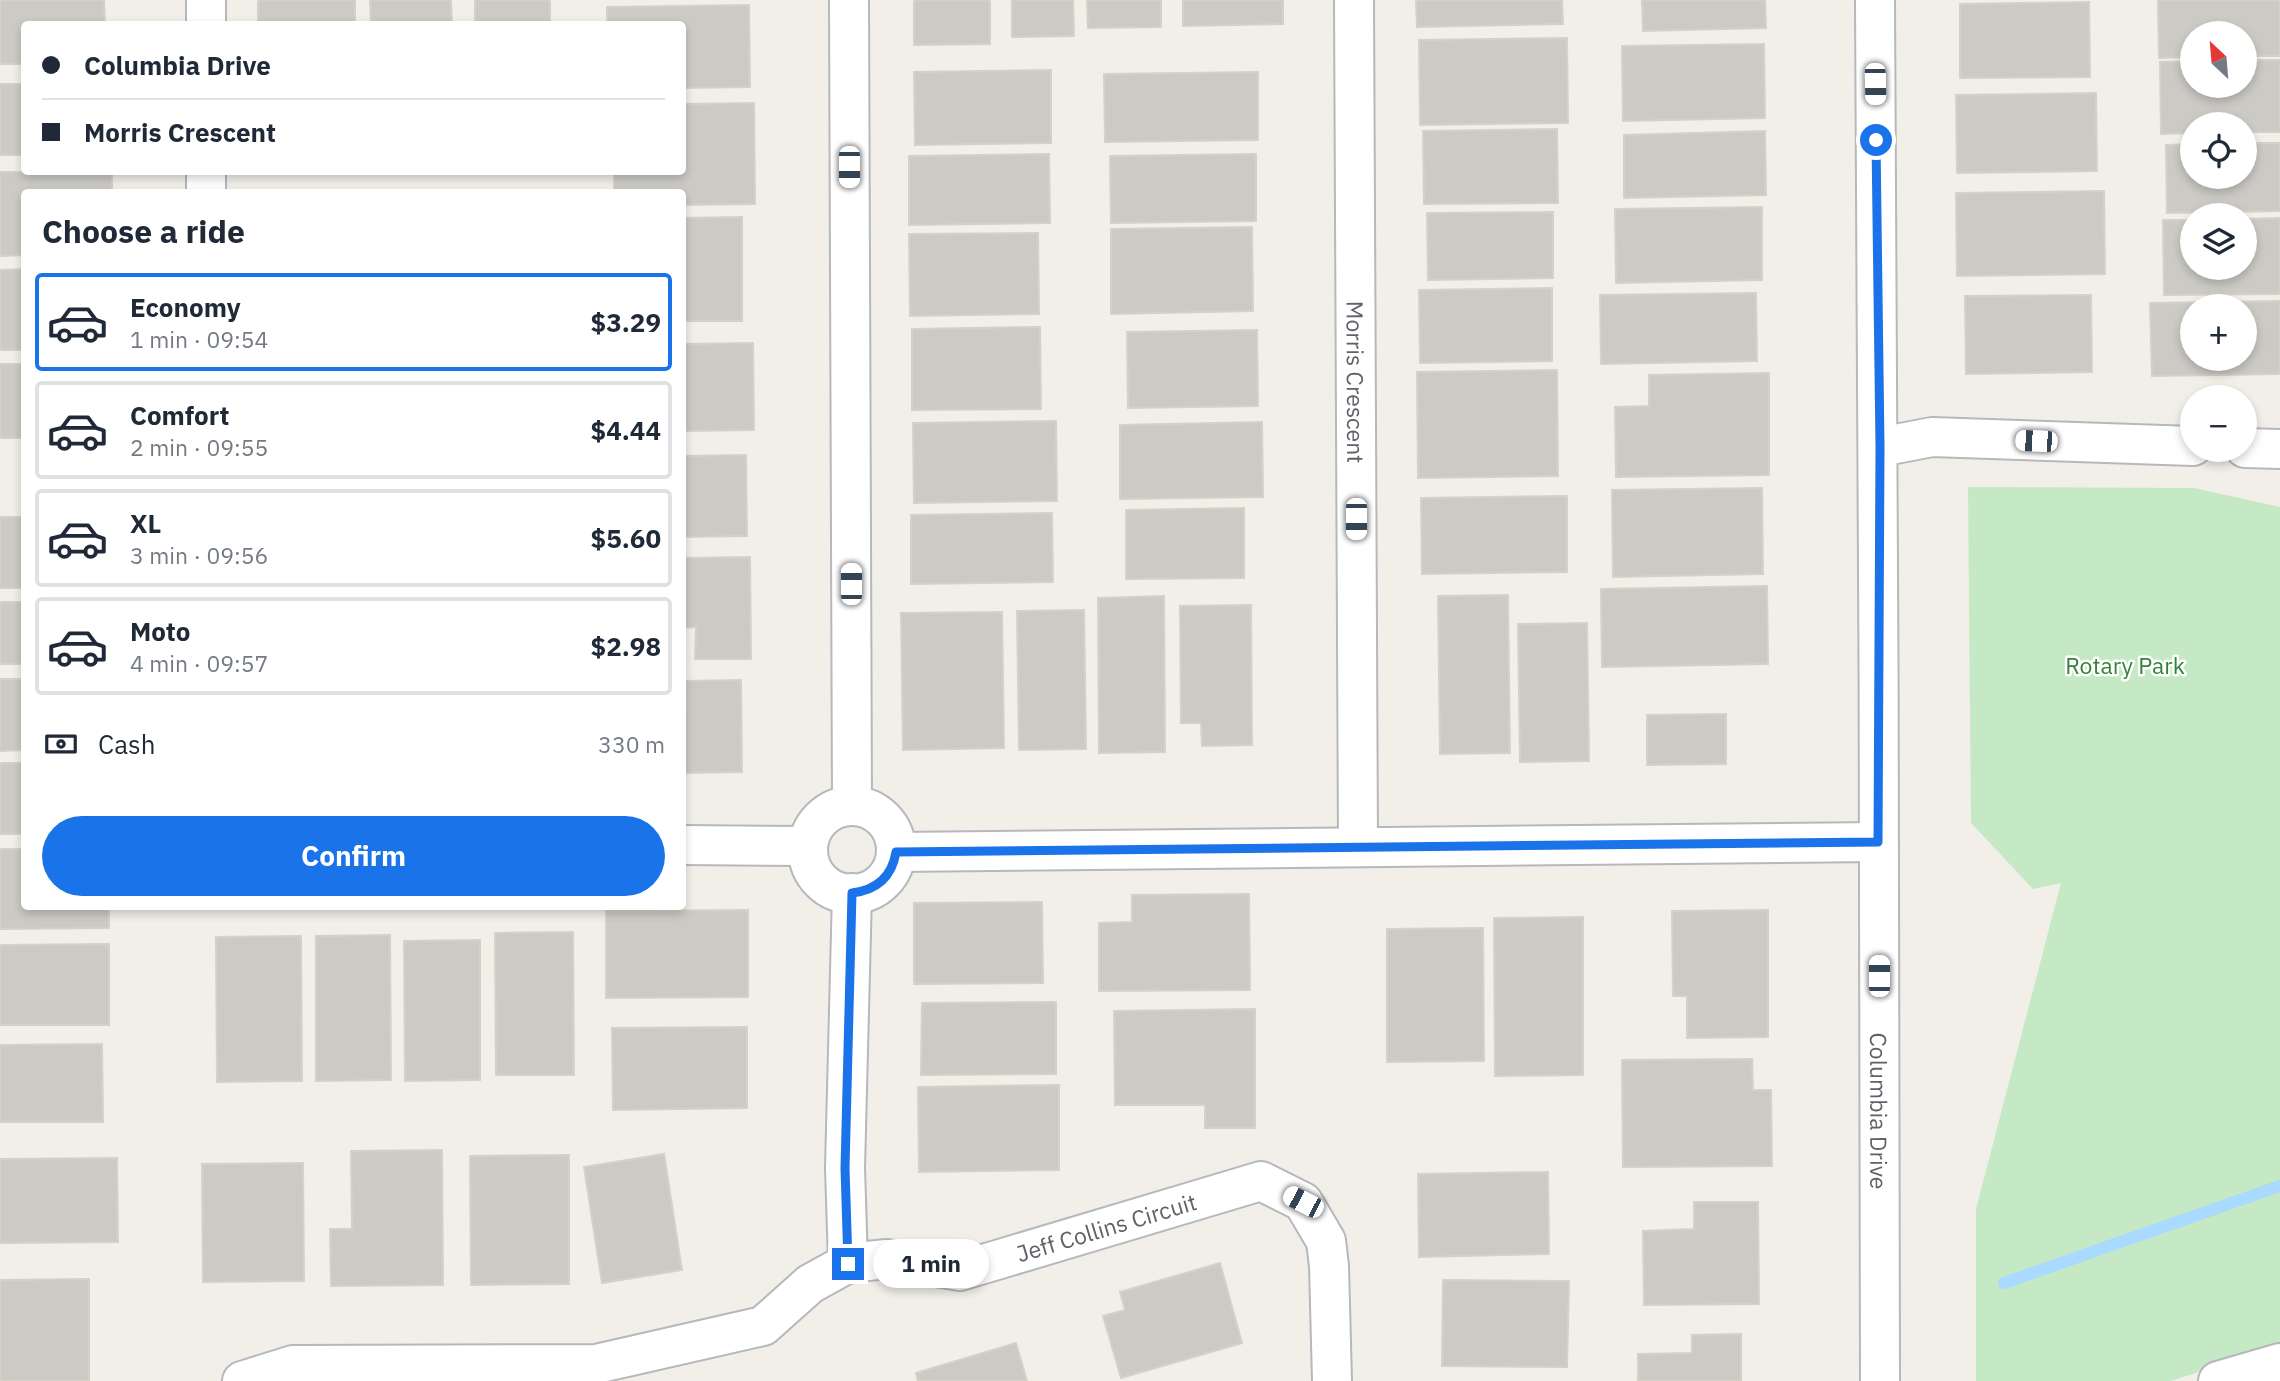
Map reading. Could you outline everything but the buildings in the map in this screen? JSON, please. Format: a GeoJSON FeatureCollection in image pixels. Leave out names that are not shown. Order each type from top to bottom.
{"type":"FeatureCollection","features":[{"type":"Feature","properties":{"kind":"street"},"geometry":{"type":"LineString","coordinates":[[206,0],[206,21]]}},
{"type":"Feature","properties":{"kind":"street"},"geometry":{"type":"LineString","coordinates":[[849,0],[852,807]]}},
{"type":"Feature","properties":{"kind":"street","name":"Morris Crescent"},"geometry":{"type":"LineString","coordinates":[[1354,0],[1358,846]]}},
{"type":"Feature","properties":{"kind":"street","name":"Columbia Drive"},"geometry":{"type":"LineString","coordinates":[[1875,0],[1880,447],[1880,1381]]}},
{"type":"Feature","properties":{"kind":"street"},"geometry":{"type":"LineString","coordinates":[[1880,447],[1932,438],[2180,446]]}},
{"type":"Feature","properties":{"kind":"street"},"geometry":{"type":"LineString","coordinates":[[2257,448],[2280,449]]}},
{"type":"Feature","properties":{"kind":"street"},"geometry":{"type":"LineString","coordinates":[[860,807],[885,820],[892,833],[896,852],[889,874],[866,891],[852,893],[838,892],[824,885],[809,861],[808,846],[812,832],[820,820],[832,811],[860,807]]}},
{"type":"Feature","properties":{"kind":"street"},"geometry":{"type":"LineString","coordinates":[[896,852],[1878,842]]}},
{"type":"Feature","properties":{"kind":"street"},"geometry":{"type":"LineString","coordinates":[[686,845],[808,846]]}},
{"type":"Feature","properties":{"kind":"street"},"geometry":{"type":"LineString","coordinates":[[848,1264],[845,1168],[852,893]]}},
{"type":"Feature","properties":{"kind":"street","name":"Jeff Collins Circuit"},"geometry":{"type":"LineString","coordinates":[[242,1381],[293,1365],[596,1364],[763,1326],[810,1284],[848,1264],[887,1259],[960,1270],[1261,1181],[1303,1202],[1326,1241],[1332,1381]]}},
{"type":"Feature","properties":{"kind":"street"},"geometry":{"type":"LineString","coordinates":[[2218,1381],[2280,1363]]}},
{"type":"Feature","properties":{"kind":"green space","name":"Rotary Park"},"geometry":{"type":"Polygon","coordinates":[[[1968,487],[2194,488],[2280,507],[2280,1347],[2170,1381],[1976,1381],[1976,1209],[2061,883],[2033,889],[1971,823],[1968,487]]]}},
{"type":"Feature","properties":{"kind":"waterway"},"geometry":{"type":"LineString","coordinates":[[2004,1283],[2280,1186]]}},
{"type":"Feature","properties":{"kind":"route"},"geometry":{"type":"LineString","coordinates":[[848,1264],[845,1168],[852,893],[866,891],[889,874],[896,852],[1878,842],[1880,447],[1876,140]]}}]}
